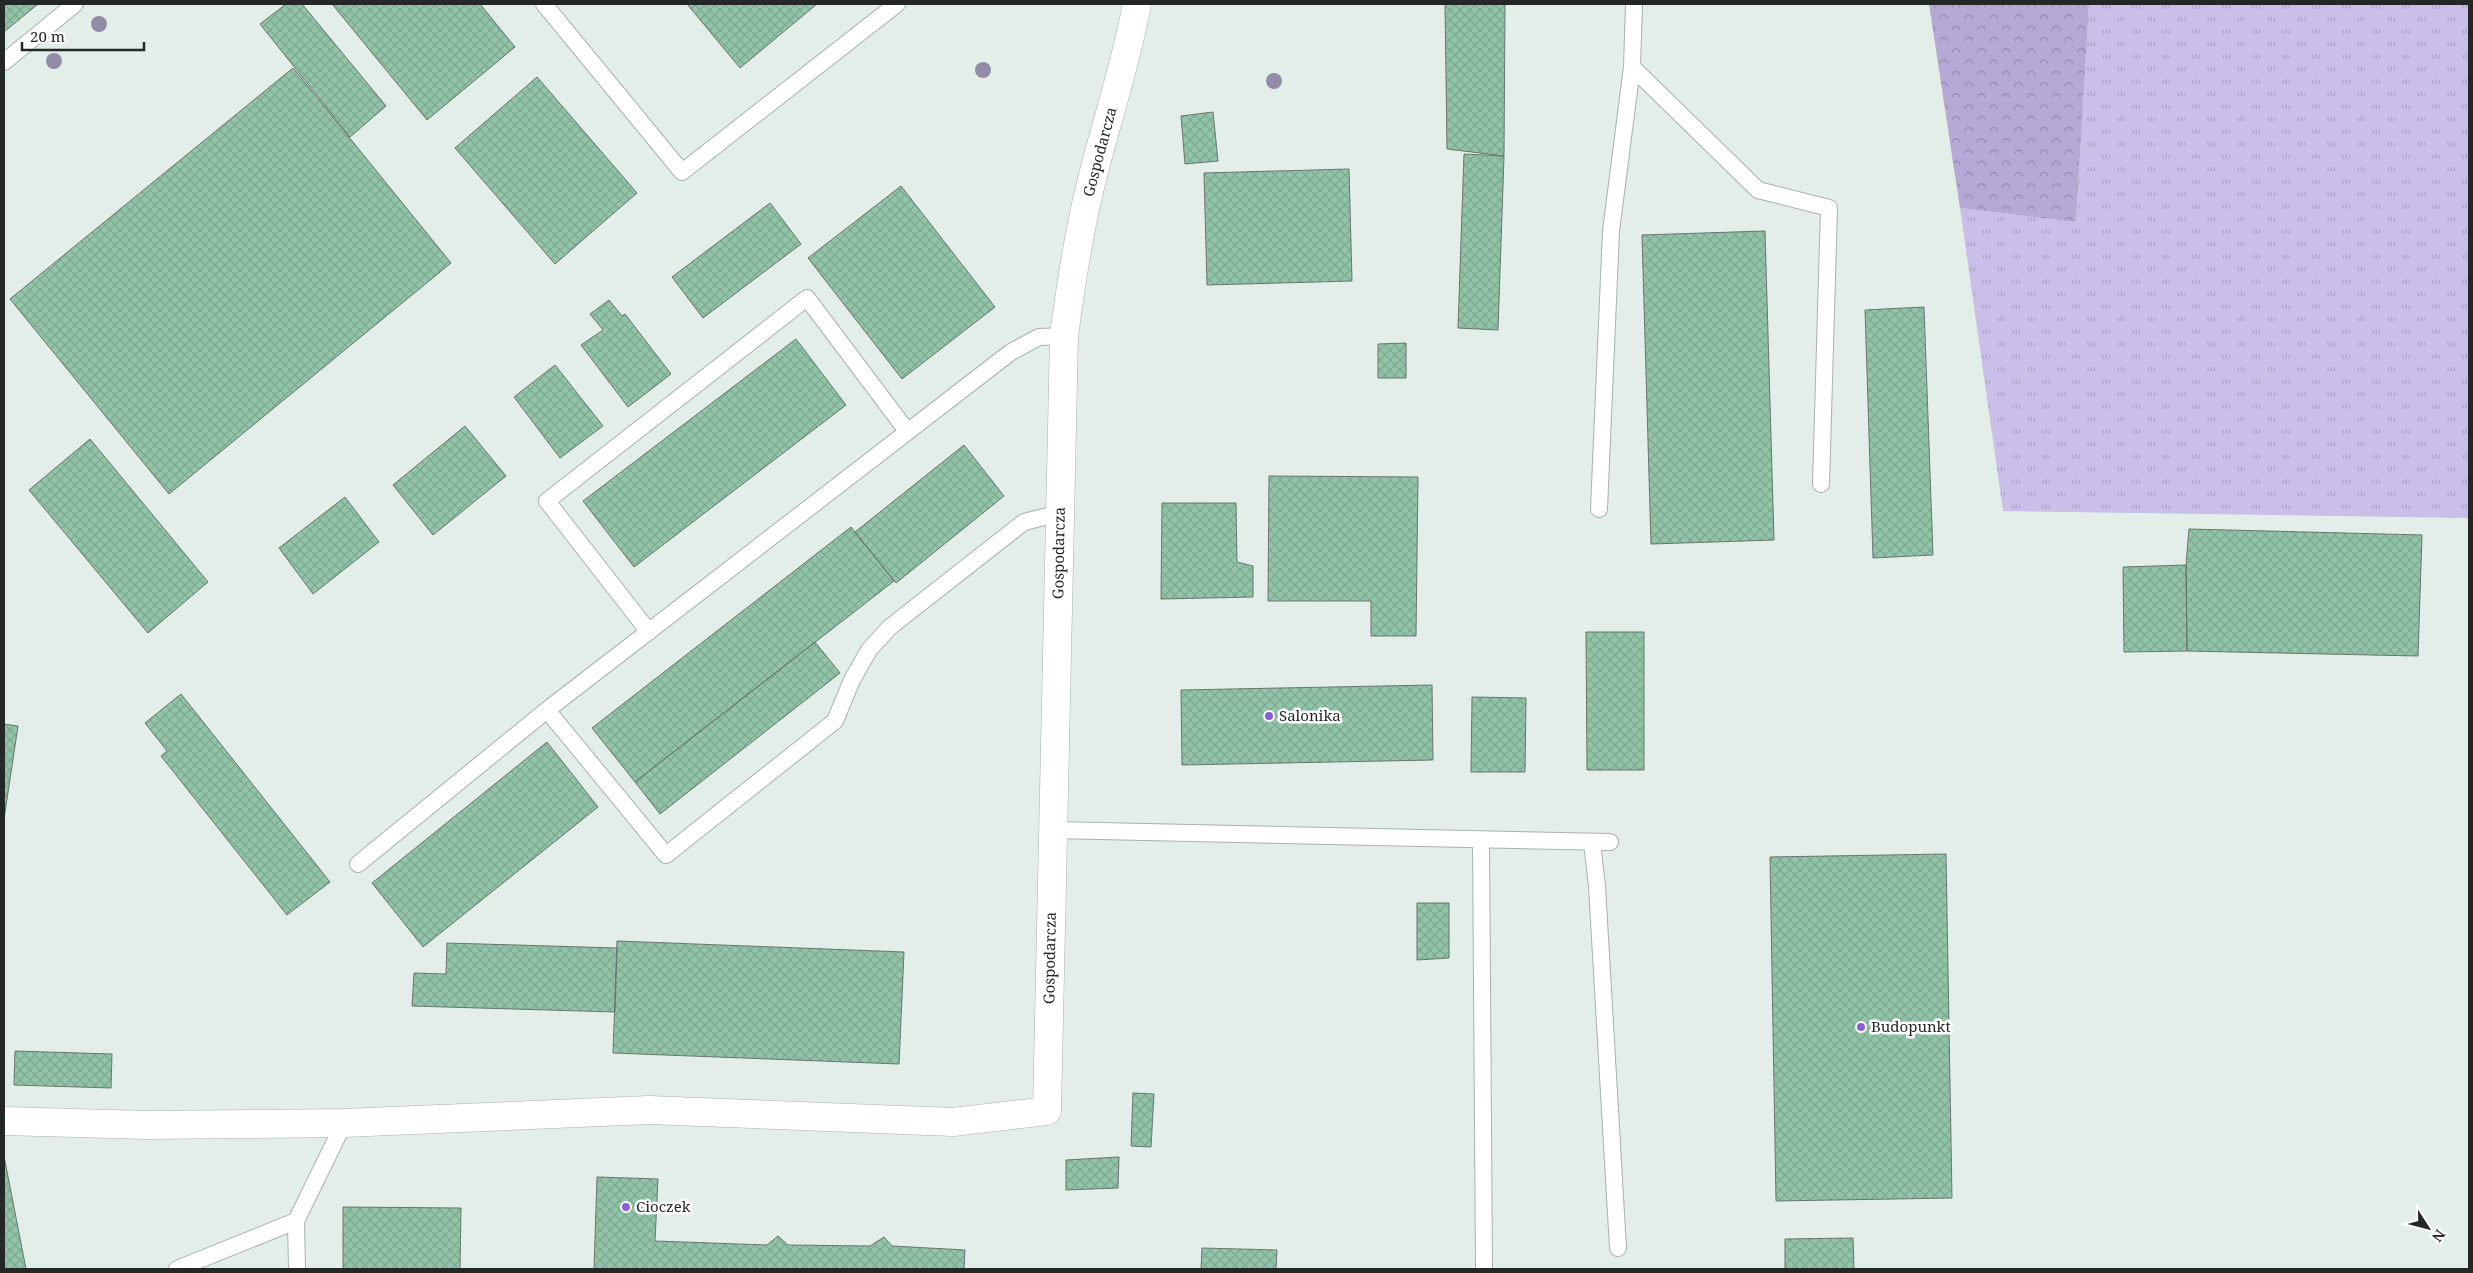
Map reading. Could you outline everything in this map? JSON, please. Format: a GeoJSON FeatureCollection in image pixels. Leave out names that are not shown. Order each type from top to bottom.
{"type":"FeatureCollection","features":[{"type":"Feature","properties":{"kind":"street","name":"Gospodarcza"},"geometry":{"type":"LineString","coordinates":[[344,1123],[649,1110],[953,1122],[1047,1111],[1064,336],[1070,288],[1088,199],[1131,38],[1138,4]]}},
{"type":"Feature","properties":{"kind":"street"},"geometry":{"type":"LineString","coordinates":[[4,1121],[146,1124],[344,1123]]}},
{"type":"Feature","properties":{"kind":"lane"},"geometry":{"type":"LineString","coordinates":[[4,62],[74,4]]}},
{"type":"Feature","properties":{"kind":"lane"},"geometry":{"type":"LineString","coordinates":[[544,4],[682,172],[897,4]]}},
{"type":"Feature","properties":{"kind":"lane"},"geometry":{"type":"LineString","coordinates":[[1599,509],[1611,231],[1632,67],[1634,4]]}},
{"type":"Feature","properties":{"kind":"lane"},"geometry":{"type":"LineString","coordinates":[[1632,67],[1758,190],[1829,208],[1821,484]]}},
{"type":"Feature","properties":{"kind":"lane"},"geometry":{"type":"LineString","coordinates":[[649,632],[547,501],[807,298],[908,431]]}},
{"type":"Feature","properties":{"kind":"lane"},"geometry":{"type":"LineString","coordinates":[[358,864],[548,710],[1011,352],[1040,337],[1064,336]]}},
{"type":"Feature","properties":{"kind":"lane"},"geometry":{"type":"LineString","coordinates":[[548,710],[666,855],[835,721],[852,680],[869,650],[890,626],[1024,522],[1060,513]]}},
{"type":"Feature","properties":{"kind":"lane"},"geometry":{"type":"LineString","coordinates":[[1053,830],[1610,842]]}},
{"type":"Feature","properties":{"kind":"lane"},"geometry":{"type":"LineString","coordinates":[[1481,840],[1484,1269]]}},
{"type":"Feature","properties":{"kind":"lane"},"geometry":{"type":"LineString","coordinates":[[1592,842],[1597,886],[1618,1248]]}},
{"type":"Feature","properties":{"kind":"lane"},"geometry":{"type":"LineString","coordinates":[[296,1269],[296,1221],[344,1123]]}},
{"type":"Feature","properties":{"kind":"lane"},"geometry":{"type":"LineString","coordinates":[[177,1269],[296,1221]]}},
{"type":"Feature","properties":{"kind":"green space"},"geometry":{"type":"Polygon","coordinates":[[[1929,4],[2089,4],[2076,222],[1960,208],[1929,4]]]}},
{"type":"Feature","properties":{"kind":"green space"},"geometry":{"type":"Polygon","coordinates":[[[2089,4],[2469,4],[2469,518],[2003,511],[1960,208],[2076,222],[2089,4]]]}},
{"type":"Feature","properties":{"kind":"building"},"geometry":{"type":"Polygon","coordinates":[[[4,4],[38,4],[4,32],[4,4]]]}},
{"type":"Feature","properties":{"kind":"building"},"geometry":{"type":"Polygon","coordinates":[[[286,4],[302,4],[386,106],[350,137],[260,24],[286,4]]]}},
{"type":"Feature","properties":{"kind":"building"},"geometry":{"type":"Polygon","coordinates":[[[332,4],[480,4],[515,47],[427,120],[332,4]]]}},
{"type":"Feature","properties":{"kind":"building"},"geometry":{"type":"Polygon","coordinates":[[[687,4],[817,4],[740,68],[687,4]]]}},
{"type":"Feature","properties":{"kind":"building"},"geometry":{"type":"Polygon","coordinates":[[[1445,4],[1505,4],[1504,156],[1447,149],[1445,4]]]}},
{"type":"Feature","properties":{"kind":"building"},"geometry":{"type":"Polygon","coordinates":[[[293,68],[451,263],[169,494],[10,299],[293,68]]]}},
{"type":"Feature","properties":{"kind":"building"},"geometry":{"type":"Polygon","coordinates":[[[537,77],[637,193],[555,264],[455,148],[537,77]]]}},
{"type":"Feature","properties":{"kind":"building"},"geometry":{"type":"Polygon","coordinates":[[[1213,112],[1218,161],[1185,164],[1181,116],[1213,112]]]}},
{"type":"Feature","properties":{"kind":"building"},"geometry":{"type":"Polygon","coordinates":[[[1464,154],[1504,156],[1498,330],[1458,328],[1464,154]]]}},
{"type":"Feature","properties":{"kind":"building"},"geometry":{"type":"Polygon","coordinates":[[[1349,169],[1352,281],[1207,285],[1204,173],[1349,169]]]}},
{"type":"Feature","properties":{"kind":"building"},"geometry":{"type":"Polygon","coordinates":[[[901,186],[995,307],[902,379],[808,258],[901,186]]]}},
{"type":"Feature","properties":{"kind":"building"},"geometry":{"type":"Polygon","coordinates":[[[770,203],[801,244],[703,318],[672,277],[770,203]]]}},
{"type":"Feature","properties":{"kind":"building"},"geometry":{"type":"Polygon","coordinates":[[[1765,231],[1774,540],[1651,544],[1642,235],[1765,231]]]}},
{"type":"Feature","properties":{"kind":"building"},"geometry":{"type":"Polygon","coordinates":[[[609,300],[622,316],[625,314],[671,374],[628,407],[581,345],[603,330],[590,314],[609,300]]]}},
{"type":"Feature","properties":{"kind":"building"},"geometry":{"type":"Polygon","coordinates":[[[1924,307],[1933,555],[1873,558],[1865,310],[1924,307]]]}},
{"type":"Feature","properties":{"kind":"building"},"geometry":{"type":"Polygon","coordinates":[[[796,339],[846,405],[634,567],[583,501],[796,339]]]}},
{"type":"Feature","properties":{"kind":"building"},"geometry":{"type":"Polygon","coordinates":[[[1406,343],[1406,378],[1378,378],[1378,344],[1406,343]]]}},
{"type":"Feature","properties":{"kind":"building"},"geometry":{"type":"Polygon","coordinates":[[[555,365],[603,426],[560,458],[514,397],[555,365]]]}},
{"type":"Feature","properties":{"kind":"building"},"geometry":{"type":"Polygon","coordinates":[[[465,426],[506,476],[433,535],[393,485],[465,426]]]}},
{"type":"Feature","properties":{"kind":"building"},"geometry":{"type":"Polygon","coordinates":[[[90,439],[208,582],[148,633],[29,490],[90,439]]]}},
{"type":"Feature","properties":{"kind":"building"},"geometry":{"type":"Polygon","coordinates":[[[964,445],[1004,496],[896,583],[855,532],[964,445]]]}},
{"type":"Feature","properties":{"kind":"building"},"geometry":{"type":"Polygon","coordinates":[[[1269,476],[1418,477],[1416,636],[1371,636],[1371,601],[1268,601],[1269,476]]]}},
{"type":"Feature","properties":{"kind":"building"},"geometry":{"type":"Polygon","coordinates":[[[345,497],[379,542],[313,594],[279,548],[345,497]]]}},
{"type":"Feature","properties":{"kind":"building"},"geometry":{"type":"Polygon","coordinates":[[[1162,503],[1236,503],[1237,562],[1253,566],[1253,597],[1161,599],[1162,503]]]}},
{"type":"Feature","properties":{"kind":"building"},"geometry":{"type":"Polygon","coordinates":[[[851,527],[894,581],[635,782],[592,728],[851,527]]]}},
{"type":"Feature","properties":{"kind":"building"},"geometry":{"type":"Polygon","coordinates":[[[2189,529],[2422,535],[2418,656],[2187,651],[2186,565],[2189,529]]]}},
{"type":"Feature","properties":{"kind":"building"},"geometry":{"type":"Polygon","coordinates":[[[2186,565],[2187,651],[2124,652],[2123,567],[2186,565]]]}},
{"type":"Feature","properties":{"kind":"building"},"geometry":{"type":"Polygon","coordinates":[[[1586,632],[1644,632],[1644,770],[1587,770],[1586,632]]]}},
{"type":"Feature","properties":{"kind":"building"},"geometry":{"type":"Polygon","coordinates":[[[815,642],[840,673],[660,814],[635,782],[815,642]]]}},
{"type":"Feature","properties":{"kind":"building"},"geometry":{"type":"Polygon","coordinates":[[[1432,685],[1433,760],[1182,765],[1181,690],[1432,685]]]}},
{"type":"Feature","properties":{"kind":"building"},"geometry":{"type":"Polygon","coordinates":[[[181,694],[330,882],[287,915],[161,756],[167,751],[145,723],[181,694]]]}},
{"type":"Feature","properties":{"kind":"building"},"geometry":{"type":"Polygon","coordinates":[[[1472,697],[1526,698],[1525,772],[1471,772],[1472,697]]]}},
{"type":"Feature","properties":{"kind":"building"},"geometry":{"type":"Polygon","coordinates":[[[4,724],[18,726],[4,819],[4,724]]]}},
{"type":"Feature","properties":{"kind":"building"},"geometry":{"type":"Polygon","coordinates":[[[547,742],[598,807],[423,947],[372,883],[547,742]]]}},
{"type":"Feature","properties":{"kind":"building","name":"Budopunkt"},"geometry":{"type":"Polygon","coordinates":[[[1946,854],[1952,1198],[1776,1201],[1770,857],[1946,854]]]}},
{"type":"Feature","properties":{"kind":"building"},"geometry":{"type":"Polygon","coordinates":[[[1417,903],[1449,903],[1449,958],[1417,960],[1417,903]]]}},
{"type":"Feature","properties":{"kind":"building"},"geometry":{"type":"Polygon","coordinates":[[[617,941],[904,952],[899,1064],[613,1053],[617,941]]]}},
{"type":"Feature","properties":{"kind":"building"},"geometry":{"type":"Polygon","coordinates":[[[447,943],[617,948],[615,1012],[412,1006],[414,973],[446,974],[447,943]]]}},
{"type":"Feature","properties":{"kind":"building"},"geometry":{"type":"Polygon","coordinates":[[[15,1051],[112,1054],[111,1088],[14,1085],[15,1051]]]}},
{"type":"Feature","properties":{"kind":"building"},"geometry":{"type":"Polygon","coordinates":[[[1133,1093],[1154,1094],[1151,1147],[1131,1146],[1133,1093]]]}},
{"type":"Feature","properties":{"kind":"building"},"geometry":{"type":"Polygon","coordinates":[[[4,1156],[26,1269],[4,1269],[4,1156]]]}},
{"type":"Feature","properties":{"kind":"building"},"geometry":{"type":"Polygon","coordinates":[[[1119,1157],[1118,1188],[1066,1190],[1066,1160],[1119,1157]]]}},
{"type":"Feature","properties":{"kind":"building","name":"Cioczek"},"geometry":{"type":"Polygon","coordinates":[[[597,1177],[658,1179],[655,1241],[767,1245],[778,1236],[788,1245],[870,1246],[884,1237],[892,1246],[965,1250],[964,1269],[594,1269],[597,1177]]]}},
{"type":"Feature","properties":{"kind":"building"},"geometry":{"type":"Polygon","coordinates":[[[343,1207],[461,1208],[460,1269],[343,1269],[343,1207]]]}},
{"type":"Feature","properties":{"kind":"building"},"geometry":{"type":"Polygon","coordinates":[[[1853,1238],[1854,1269],[1785,1269],[1785,1239],[1853,1238]]]}},
{"type":"Feature","properties":{"kind":"building"},"geometry":{"type":"Polygon","coordinates":[[[1202,1248],[1277,1250],[1276,1269],[1201,1269],[1202,1248]]]}},
{"type":"Feature","properties":{"kind":"place","name":"Salonika"},"geometry":{"type":"Point","coordinates":[1269,716]}},
{"type":"Feature","properties":{"kind":"place","name":"Budopunkt"},"geometry":{"type":"Point","coordinates":[1861,1027]}},
{"type":"Feature","properties":{"kind":"place","name":"Cioczek"},"geometry":{"type":"Point","coordinates":[626,1207]}}]}
